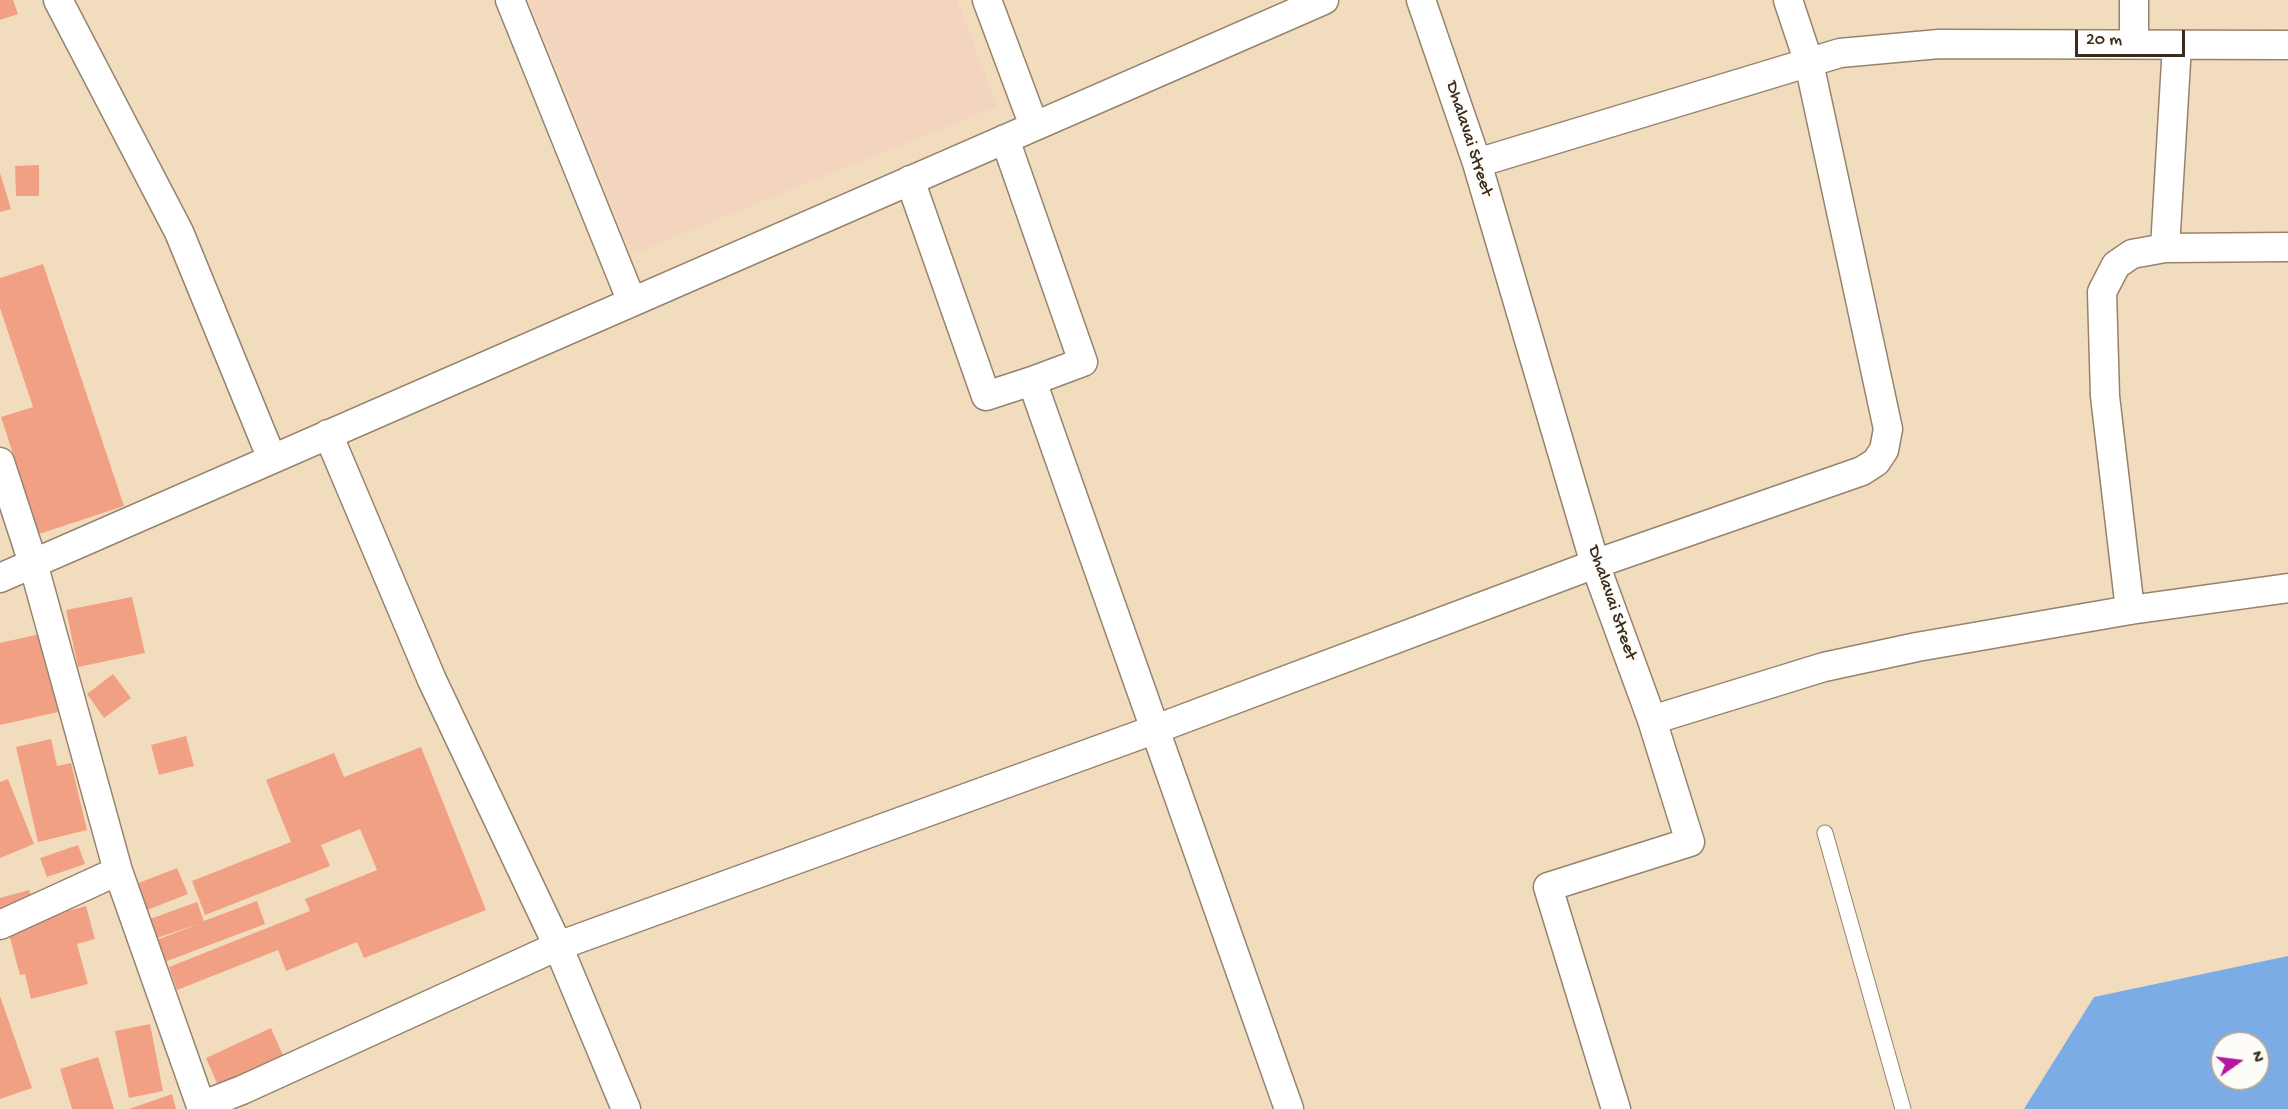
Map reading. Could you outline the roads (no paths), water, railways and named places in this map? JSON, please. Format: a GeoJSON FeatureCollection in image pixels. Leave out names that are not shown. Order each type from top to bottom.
{"type":"FeatureCollection","features":[{"type":"Feature","properties":{"kind":"street"},"geometry":{"type":"LineString","coordinates":[[58,0],[179,232],[272,459]]}},
{"type":"Feature","properties":{"kind":"street"},"geometry":{"type":"LineString","coordinates":[[510,0],[632,302]]}},
{"type":"Feature","properties":{"kind":"street"},"geometry":{"type":"LineString","coordinates":[[987,0],[1034,126]]}},
{"type":"Feature","properties":{"kind":"street"},"geometry":{"type":"LineString","coordinates":[[0,578],[1324,0]]}},
{"type":"Feature","properties":{"kind":"street","name":"Dhalavai Street"},"geometry":{"type":"LineString","coordinates":[[1421,0],[1477,163],[1595,564],[1652,720],[1690,842],[1548,887],[1616,1109]]}},
{"type":"Feature","properties":{"kind":"street"},"geometry":{"type":"LineString","coordinates":[[0,462],[33,563],[118,870],[201,1106],[246,1099],[558,946],[1155,729],[1595,564],[1862,471],[1875,462],[1884,450],[1888,429],[1809,63],[1788,0]]}},
{"type":"Feature","properties":{"kind":"street"},"geometry":{"type":"LineString","coordinates":[[2134,0],[2134,44]]}},
{"type":"Feature","properties":{"kind":"street"},"geometry":{"type":"LineString","coordinates":[[1477,163],[1840,54],[1939,44],[2288,45]]}},
{"type":"Feature","properties":{"kind":"street"},"geometry":{"type":"LineString","coordinates":[[2165,248],[2177,45]]}},
{"type":"Feature","properties":{"kind":"street"},"geometry":{"type":"LineString","coordinates":[[910,180],[986,396],[1083,362],[1005,139]]}},
{"type":"Feature","properties":{"kind":"street"},"geometry":{"type":"LineString","coordinates":[[2130,610],[2105,396],[2102,292],[2116,265],[2132,254],[2165,248],[2288,247]]}},
{"type":"Feature","properties":{"kind":"street"},"geometry":{"type":"LineString","coordinates":[[1032,381],[1289,1109]]}},
{"type":"Feature","properties":{"kind":"street"},"geometry":{"type":"LineString","coordinates":[[328,434],[432,680],[558,946],[626,1109]]}},
{"type":"Feature","properties":{"kind":"street"},"geometry":{"type":"LineString","coordinates":[[1652,720],[1824,667],[1917,647],[2130,610],[2288,588]]}},
{"type":"Feature","properties":{"kind":"street"},"geometry":{"type":"LineString","coordinates":[[0,925],[118,870]]}},
{"type":"Feature","properties":{"kind":"lane"},"geometry":{"type":"LineString","coordinates":[[1825,833],[1903,1109]]}},
{"type":"Feature","properties":{"kind":"water"},"geometry":{"type":"Polygon","coordinates":[[[2288,956],[2288,1109],[2024,1109],[2094,997],[2288,956]]]}}]}
